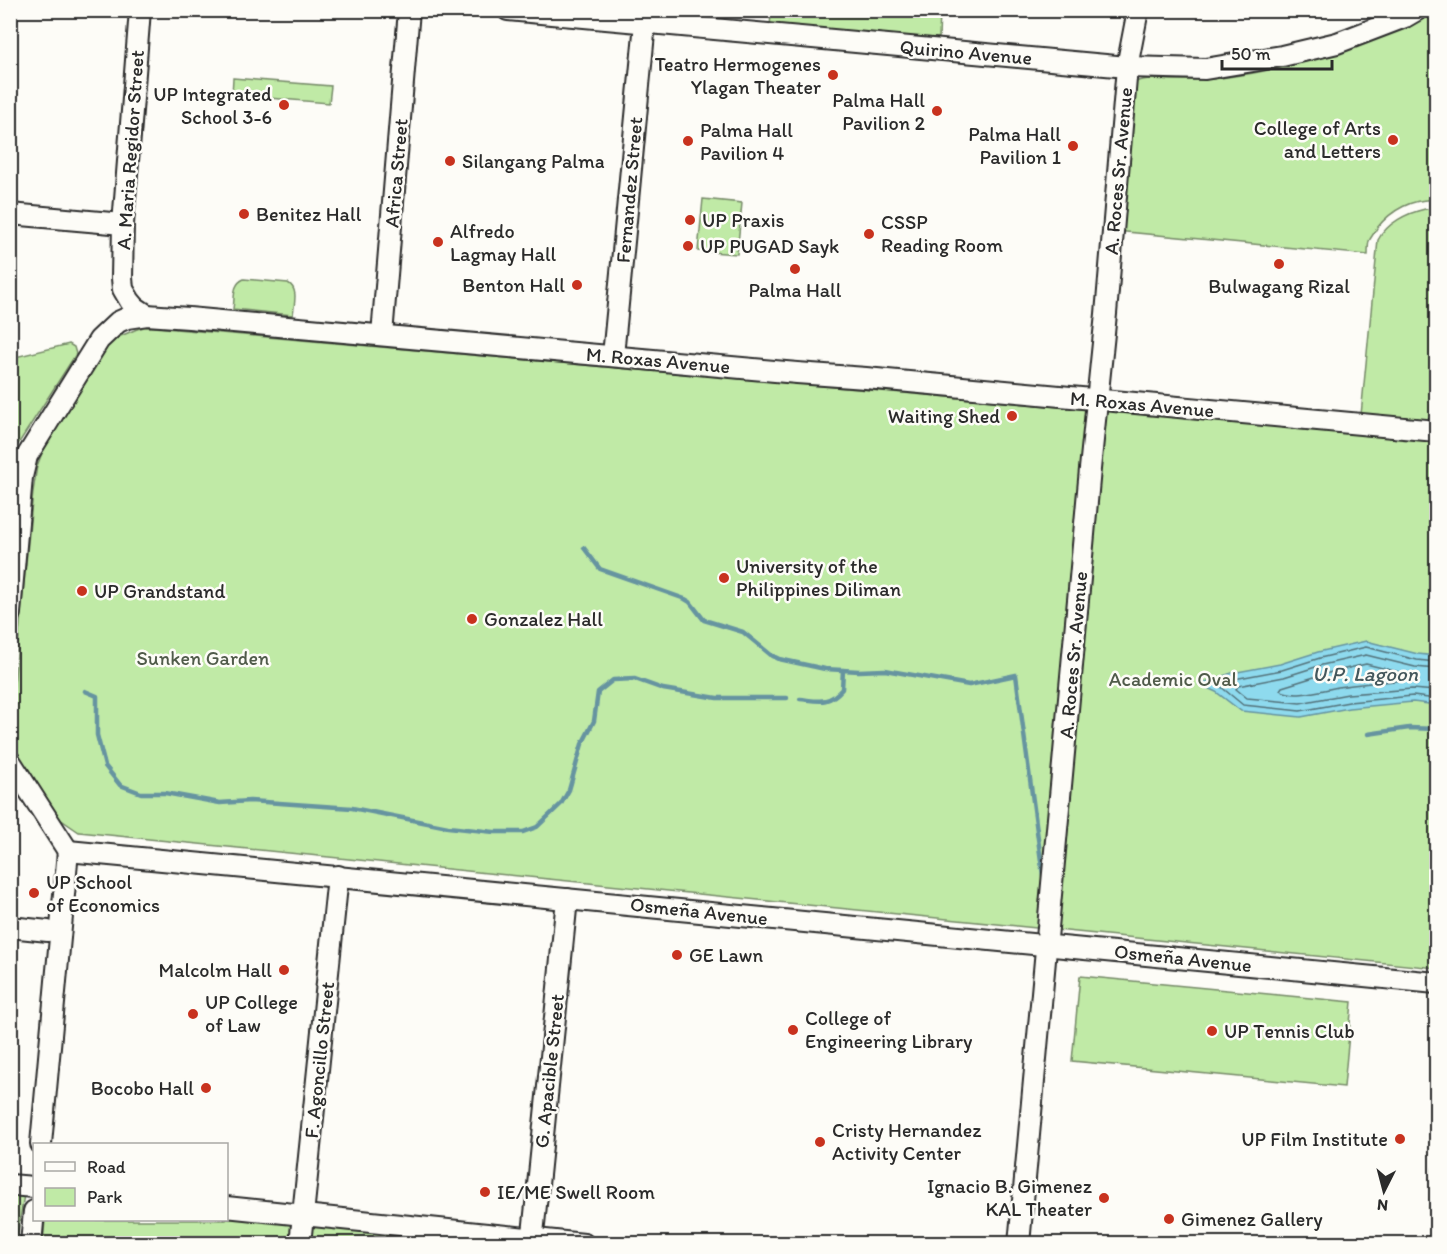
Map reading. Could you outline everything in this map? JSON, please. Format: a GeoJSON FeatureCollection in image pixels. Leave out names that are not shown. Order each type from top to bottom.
{"type":"FeatureCollection","features":[{"type":"Feature","properties":{"kind":"street","name":"A. Maria Regidor Street"},"geometry":{"type":"LineString","coordinates":[[106,333],[115,303],[123,289],[123,224],[140,10]]}},
{"type":"Feature","properties":{"kind":"street","name":"Africa Street"},"geometry":{"type":"LineString","coordinates":[[382,335],[409,10]]}},
{"type":"Feature","properties":{"kind":"street","name":"Quirino Avenue"},"geometry":{"type":"LineString","coordinates":[[508,10],[1127,67],[1205,69],[1282,56],[1337,43],[1405,17],[1417,10]]}},
{"type":"Feature","properties":{"kind":"street","name":"A. Roces Sr. Avenue"},"geometry":{"type":"LineString","coordinates":[[1020,1244],[1127,67],[1138,10]]}},
{"type":"Feature","properties":{"kind":"street","name":"Fernandez Street"},"geometry":{"type":"LineString","coordinates":[[613,356],[645,23]]}},
{"type":"Feature","properties":{"kind":"street"},"geometry":{"type":"LineString","coordinates":[[10,214],[123,224]]}},
{"type":"Feature","properties":{"kind":"street"},"geometry":{"type":"LineString","coordinates":[[123,289],[130,301],[147,315]]}},
{"type":"Feature","properties":{"kind":"street","name":"M. Roxas Avenue"},"geometry":{"type":"LineString","coordinates":[[10,612],[22,477],[27,456],[99,340],[118,322],[137,316],[189,318],[382,335],[1437,431]]}},
{"type":"Feature","properties":{"kind":"street"},"geometry":{"type":"LineString","coordinates":[[10,761],[68,850],[41,1143]]}},
{"type":"Feature","properties":{"kind":"street","name":"Osmeña Avenue"},"geometry":{"type":"LineString","coordinates":[[68,850],[1437,983]]}},
{"type":"Feature","properties":{"kind":"street","name":"F. Agoncillo Street"},"geometry":{"type":"LineString","coordinates":[[300,1244],[338,876]]}},
{"type":"Feature","properties":{"kind":"street","name":"G. Apacible Street"},"geometry":{"type":"LineString","coordinates":[[532,1241],[567,898]]}},
{"type":"Feature","properties":{"kind":"street"},"geometry":{"type":"LineString","coordinates":[[10,927],[48,931]]}},
{"type":"Feature","properties":{"kind":"street"},"geometry":{"type":"LineString","coordinates":[[10,1185],[33,1187]]}},
{"type":"Feature","properties":{"kind":"street"},"geometry":{"type":"LineString","coordinates":[[228,1207],[532,1241],[584,1244]]}},
{"type":"Feature","properties":{"kind":"street"},"geometry":{"type":"LineString","coordinates":[[32,1244],[33,1221]]}},
{"type":"Feature","properties":{"kind":"green space"},"geometry":{"type":"Polygon","coordinates":[[[771,11],[940,11],[939,38],[770,29],[771,11]]]}},
{"type":"Feature","properties":{"kind":"green space"},"geometry":{"type":"Polygon","coordinates":[[[1436,11],[1436,200],[1411,203],[1389,216],[1377,228],[1369,241],[1368,255],[1116,231],[1135,82],[1148,79],[1215,79],[1304,62],[1383,35],[1436,11]]]}},
{"type":"Feature","properties":{"kind":"green space"},"geometry":{"type":"Polygon","coordinates":[[[233,78],[331,86],[329,103],[232,95],[233,78]]]}},
{"type":"Feature","properties":{"kind":"green space"},"geometry":{"type":"Polygon","coordinates":[[[703,199],[742,203],[737,254],[698,251],[703,199]]]}},
{"type":"Feature","properties":{"kind":"green space"},"geometry":{"type":"Polygon","coordinates":[[[1425,209],[1436,210],[1436,422],[1361,415],[1378,240],[1398,220],[1425,209]]]}},
{"type":"Feature","properties":{"kind":"green space"},"geometry":{"type":"Polygon","coordinates":[[[244,279],[288,283],[295,293],[293,315],[233,309],[237,284],[244,279]]]}},
{"type":"Feature","properties":{"kind":"green space","name":"Academic Oval"},"geometry":{"type":"Polygon","coordinates":[[[144,327],[1436,440],[1436,968],[79,832],[60,819],[14,749],[11,732],[33,492],[37,466],[44,448],[102,351],[116,338],[144,327]]]}},
{"type":"Feature","properties":{"kind":"green space"},"geometry":{"type":"Polygon","coordinates":[[[69,344],[74,347],[76,354],[15,449],[10,445],[11,358],[69,344]]]}},
{"type":"Feature","properties":{"kind":"green space","name":"UP Tennis Club"},"geometry":{"type":"Polygon","coordinates":[[[1080,976],[1352,1002],[1344,1087],[1072,1061],[1080,976]]]}},
{"type":"Feature","properties":{"kind":"green space"},"geometry":{"type":"Polygon","coordinates":[[[1436,1144],[1436,1211],[1429,1210],[1436,1144]]]}},
{"type":"Feature","properties":{"kind":"green space"},"geometry":{"type":"Polygon","coordinates":[[[10,1194],[24,1195],[16,1243],[11,1243],[10,1194]]]}},
{"type":"Feature","properties":{"kind":"green space"},"geometry":{"type":"Polygon","coordinates":[[[228,1216],[498,1244],[43,1244],[45,1221],[228,1221],[228,1216]]]}},
{"type":"Feature","properties":{"kind":"water","name":"U.P. Lagoon"},"geometry":{"type":"Polygon","coordinates":[[[1366,641],[1418,654],[1436,656],[1436,705],[1413,702],[1349,708],[1301,717],[1241,711],[1216,692],[1199,684],[1232,673],[1280,664],[1366,641]]]}},
{"type":"Feature","properties":{"kind":"waterway"},"geometry":{"type":"LineString","coordinates":[[584,548],[600,569],[685,599],[704,620],[743,632],[779,659],[825,669],[885,670],[969,685],[1016,675],[1044,883]]}},
{"type":"Feature","properties":{"kind":"waterway"},"geometry":{"type":"LineString","coordinates":[[800,699],[823,701],[832,698],[842,689],[843,670]]}},
{"type":"Feature","properties":{"kind":"waterway"},"geometry":{"type":"LineString","coordinates":[[85,691],[97,696],[97,735],[105,766],[120,785],[141,793],[165,793],[220,803],[250,801],[352,808],[448,827],[494,832],[523,832],[537,827],[561,804],[569,790],[582,744],[594,721],[598,692],[613,680],[635,679],[663,689],[717,698],[787,698]]}},
{"type":"Feature","properties":{"kind":"waterway"},"geometry":{"type":"LineString","coordinates":[[1368,734],[1409,728],[1436,729]]}},
{"type":"Feature","properties":{"kind":"place","name":"Teatro Hermogenes Ylagan Theater"},"geometry":{"type":"Point","coordinates":[833,75]}},
{"type":"Feature","properties":{"kind":"place","name":"UP Integrated School 3-6"},"geometry":{"type":"Point","coordinates":[284,105]}},
{"type":"Feature","properties":{"kind":"place","name":"Palma Hall Pavilion 2"},"geometry":{"type":"Point","coordinates":[937,111]}},
{"type":"Feature","properties":{"kind":"place","name":"College of Arts and Letters"},"geometry":{"type":"Point","coordinates":[1393,140]}},
{"type":"Feature","properties":{"kind":"place","name":"Palma Hall Pavilion 4"},"geometry":{"type":"Point","coordinates":[688,141]}},
{"type":"Feature","properties":{"kind":"place","name":"Palma Hall Pavilion 1"},"geometry":{"type":"Point","coordinates":[1073,146]}},
{"type":"Feature","properties":{"kind":"place","name":"Silangang Palma"},"geometry":{"type":"Point","coordinates":[450,161]}},
{"type":"Feature","properties":{"kind":"place","name":"Benitez Hall"},"geometry":{"type":"Point","coordinates":[244,214]}},
{"type":"Feature","properties":{"kind":"place","name":"UP Praxis"},"geometry":{"type":"Point","coordinates":[690,220]}},
{"type":"Feature","properties":{"kind":"place","name":"CSSP Reading Room"},"geometry":{"type":"Point","coordinates":[869,234]}},
{"type":"Feature","properties":{"kind":"place","name":"Alfredo Lagmay Hall"},"geometry":{"type":"Point","coordinates":[438,242]}},
{"type":"Feature","properties":{"kind":"place","name":"UP PUGAD Sayk"},"geometry":{"type":"Point","coordinates":[688,246]}},
{"type":"Feature","properties":{"kind":"place","name":"Bulwagang Rizal"},"geometry":{"type":"Point","coordinates":[1279,264]}},
{"type":"Feature","properties":{"kind":"place","name":"Palma Hall"},"geometry":{"type":"Point","coordinates":[795,269]}},
{"type":"Feature","properties":{"kind":"place","name":"Benton Hall"},"geometry":{"type":"Point","coordinates":[577,285]}},
{"type":"Feature","properties":{"kind":"place","name":"Waiting Shed"},"geometry":{"type":"Point","coordinates":[1012,416]}},
{"type":"Feature","properties":{"kind":"place","name":"University of the Philippines Diliman"},"geometry":{"type":"Point","coordinates":[724,578]}},
{"type":"Feature","properties":{"kind":"place","name":"UP Grandstand"},"geometry":{"type":"Point","coordinates":[82,591]}},
{"type":"Feature","properties":{"kind":"place","name":"Gonzalez Hall"},"geometry":{"type":"Point","coordinates":[472,619]}},
{"type":"Feature","properties":{"kind":"place","name":"UP School of Economics"},"geometry":{"type":"Point","coordinates":[34,893]}},
{"type":"Feature","properties":{"kind":"place","name":"GE Lawn"},"geometry":{"type":"Point","coordinates":[677,955]}},
{"type":"Feature","properties":{"kind":"place","name":"Malcolm Hall"},"geometry":{"type":"Point","coordinates":[284,970]}},
{"type":"Feature","properties":{"kind":"place","name":"UP College of Law"},"geometry":{"type":"Point","coordinates":[193,1014]}},
{"type":"Feature","properties":{"kind":"place","name":"College of Engineering Library"},"geometry":{"type":"Point","coordinates":[793,1030]}},
{"type":"Feature","properties":{"kind":"place","name":"UP Tennis Club"},"geometry":{"type":"Point","coordinates":[1212,1031]}},
{"type":"Feature","properties":{"kind":"place","name":"Bocobo Hall"},"geometry":{"type":"Point","coordinates":[206,1088]}},
{"type":"Feature","properties":{"kind":"place","name":"UP Film Institute"},"geometry":{"type":"Point","coordinates":[1400,1139]}},
{"type":"Feature","properties":{"kind":"place","name":"Cristy Hernandez Activity Center"},"geometry":{"type":"Point","coordinates":[820,1142]}},
{"type":"Feature","properties":{"kind":"place","name":"IE/ME Swell Room"},"geometry":{"type":"Point","coordinates":[485,1192]}},
{"type":"Feature","properties":{"kind":"place","name":"Ignacio B. Gimenez KAL Theater"},"geometry":{"type":"Point","coordinates":[1104,1198]}},
{"type":"Feature","properties":{"kind":"place","name":"Gimenez Gallery"},"geometry":{"type":"Point","coordinates":[1169,1219]}},
{"type":"Feature","properties":{"kind":"park label","name":"Sunken Garden"},"geometry":{"type":"Point","coordinates":[203,658]}}]}
